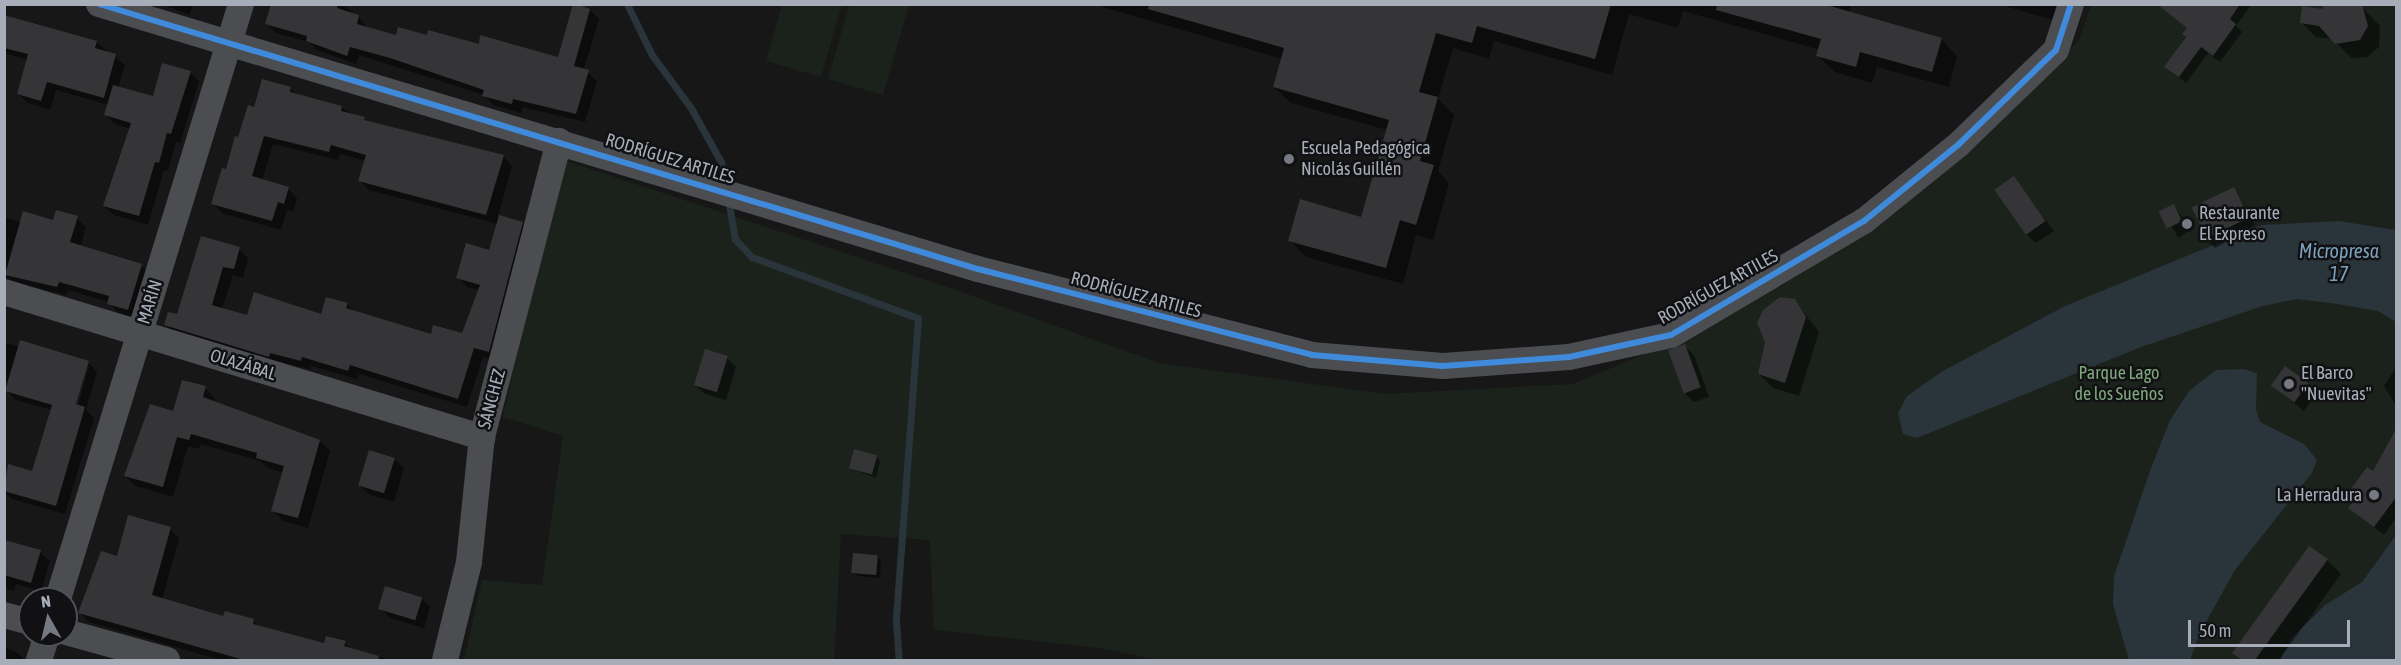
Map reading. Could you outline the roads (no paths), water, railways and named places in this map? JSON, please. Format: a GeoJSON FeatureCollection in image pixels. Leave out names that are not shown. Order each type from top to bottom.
{"type":"FeatureCollection","features":[{"type":"Feature","properties":{"kind":"street","name":"RODRÍGUEZ ARTILES"},"geometry":{"type":"LineString","coordinates":[[99,4],[560,141],[978,269],[1312,355],[1443,366],[1569,357],[1671,335],[1864,221],[1958,145],[2056,50],[2071,4]]}},
{"type":"Feature","properties":{"kind":"street","name":"MARÍN"},"geometry":{"type":"LineString","coordinates":[[62,587],[241,4]]}},
{"type":"Feature","properties":{"kind":"street","name":"SÁNCHEZ"},"geometry":{"type":"LineString","coordinates":[[445,660],[470,562],[482,437],[560,141]]}},
{"type":"Feature","properties":{"kind":"street","name":"OLAZÁBAL"},"geometry":{"type":"LineString","coordinates":[[4,292],[482,437]]}},
{"type":"Feature","properties":{"kind":"street"},"geometry":{"type":"LineString","coordinates":[[78,635],[167,660]]}},
{"type":"Feature","properties":{"kind":"water","name":"Micropresa 17"},"geometry":{"type":"Polygon","coordinates":[[[2339,221],[2396,230],[2396,322],[2378,311],[2297,299],[2263,306],[2141,347],[1917,438],[1903,434],[1898,413],[1907,396],[1943,371],[2065,306],[2262,225],[2339,221]]]}},
{"type":"Feature","properties":{"kind":"water"},"geometry":{"type":"Polygon","coordinates":[[[2243,369],[2257,373],[2256,409],[2260,422],[2304,444],[2317,460],[2312,473],[2235,570],[2200,633],[2190,660],[2129,660],[2113,604],[2114,576],[2150,471],[2170,420],[2190,390],[2216,370],[2243,369]]]}},
{"type":"Feature","properties":{"kind":"water"},"geometry":{"type":"Polygon","coordinates":[[[2396,535],[2396,660],[2280,660],[2290,639],[2325,605],[2362,582],[2396,535]]]}},
{"type":"Feature","properties":{"kind":"waterway"},"geometry":{"type":"LineString","coordinates":[[627,4],[652,55],[691,108],[721,162],[726,188]]}},
{"type":"Feature","properties":{"kind":"waterway"},"geometry":{"type":"LineString","coordinates":[[728,199],[735,239],[752,257],[918,318],[896,621],[899,660]]}},
{"type":"Feature","properties":{"kind":"place","name":"Escuela Pedagógica Nicolás Guillén"},"geometry":{"type":"Point","coordinates":[1289,159]}},
{"type":"Feature","properties":{"kind":"place","name":"Restaurante El Expreso"},"geometry":{"type":"Point","coordinates":[2187,224]}},
{"type":"Feature","properties":{"kind":"place","name":"El Barco \"Nuevitas\""},"geometry":{"type":"Point","coordinates":[2289,384]}},
{"type":"Feature","properties":{"kind":"place","name":"La Herradura"},"geometry":{"type":"Point","coordinates":[2374,495]}},
{"type":"Feature","properties":{"kind":"park label","name":"Parque Lago de los Sueños"},"geometry":{"type":"Point","coordinates":[2119,384]}}]}
